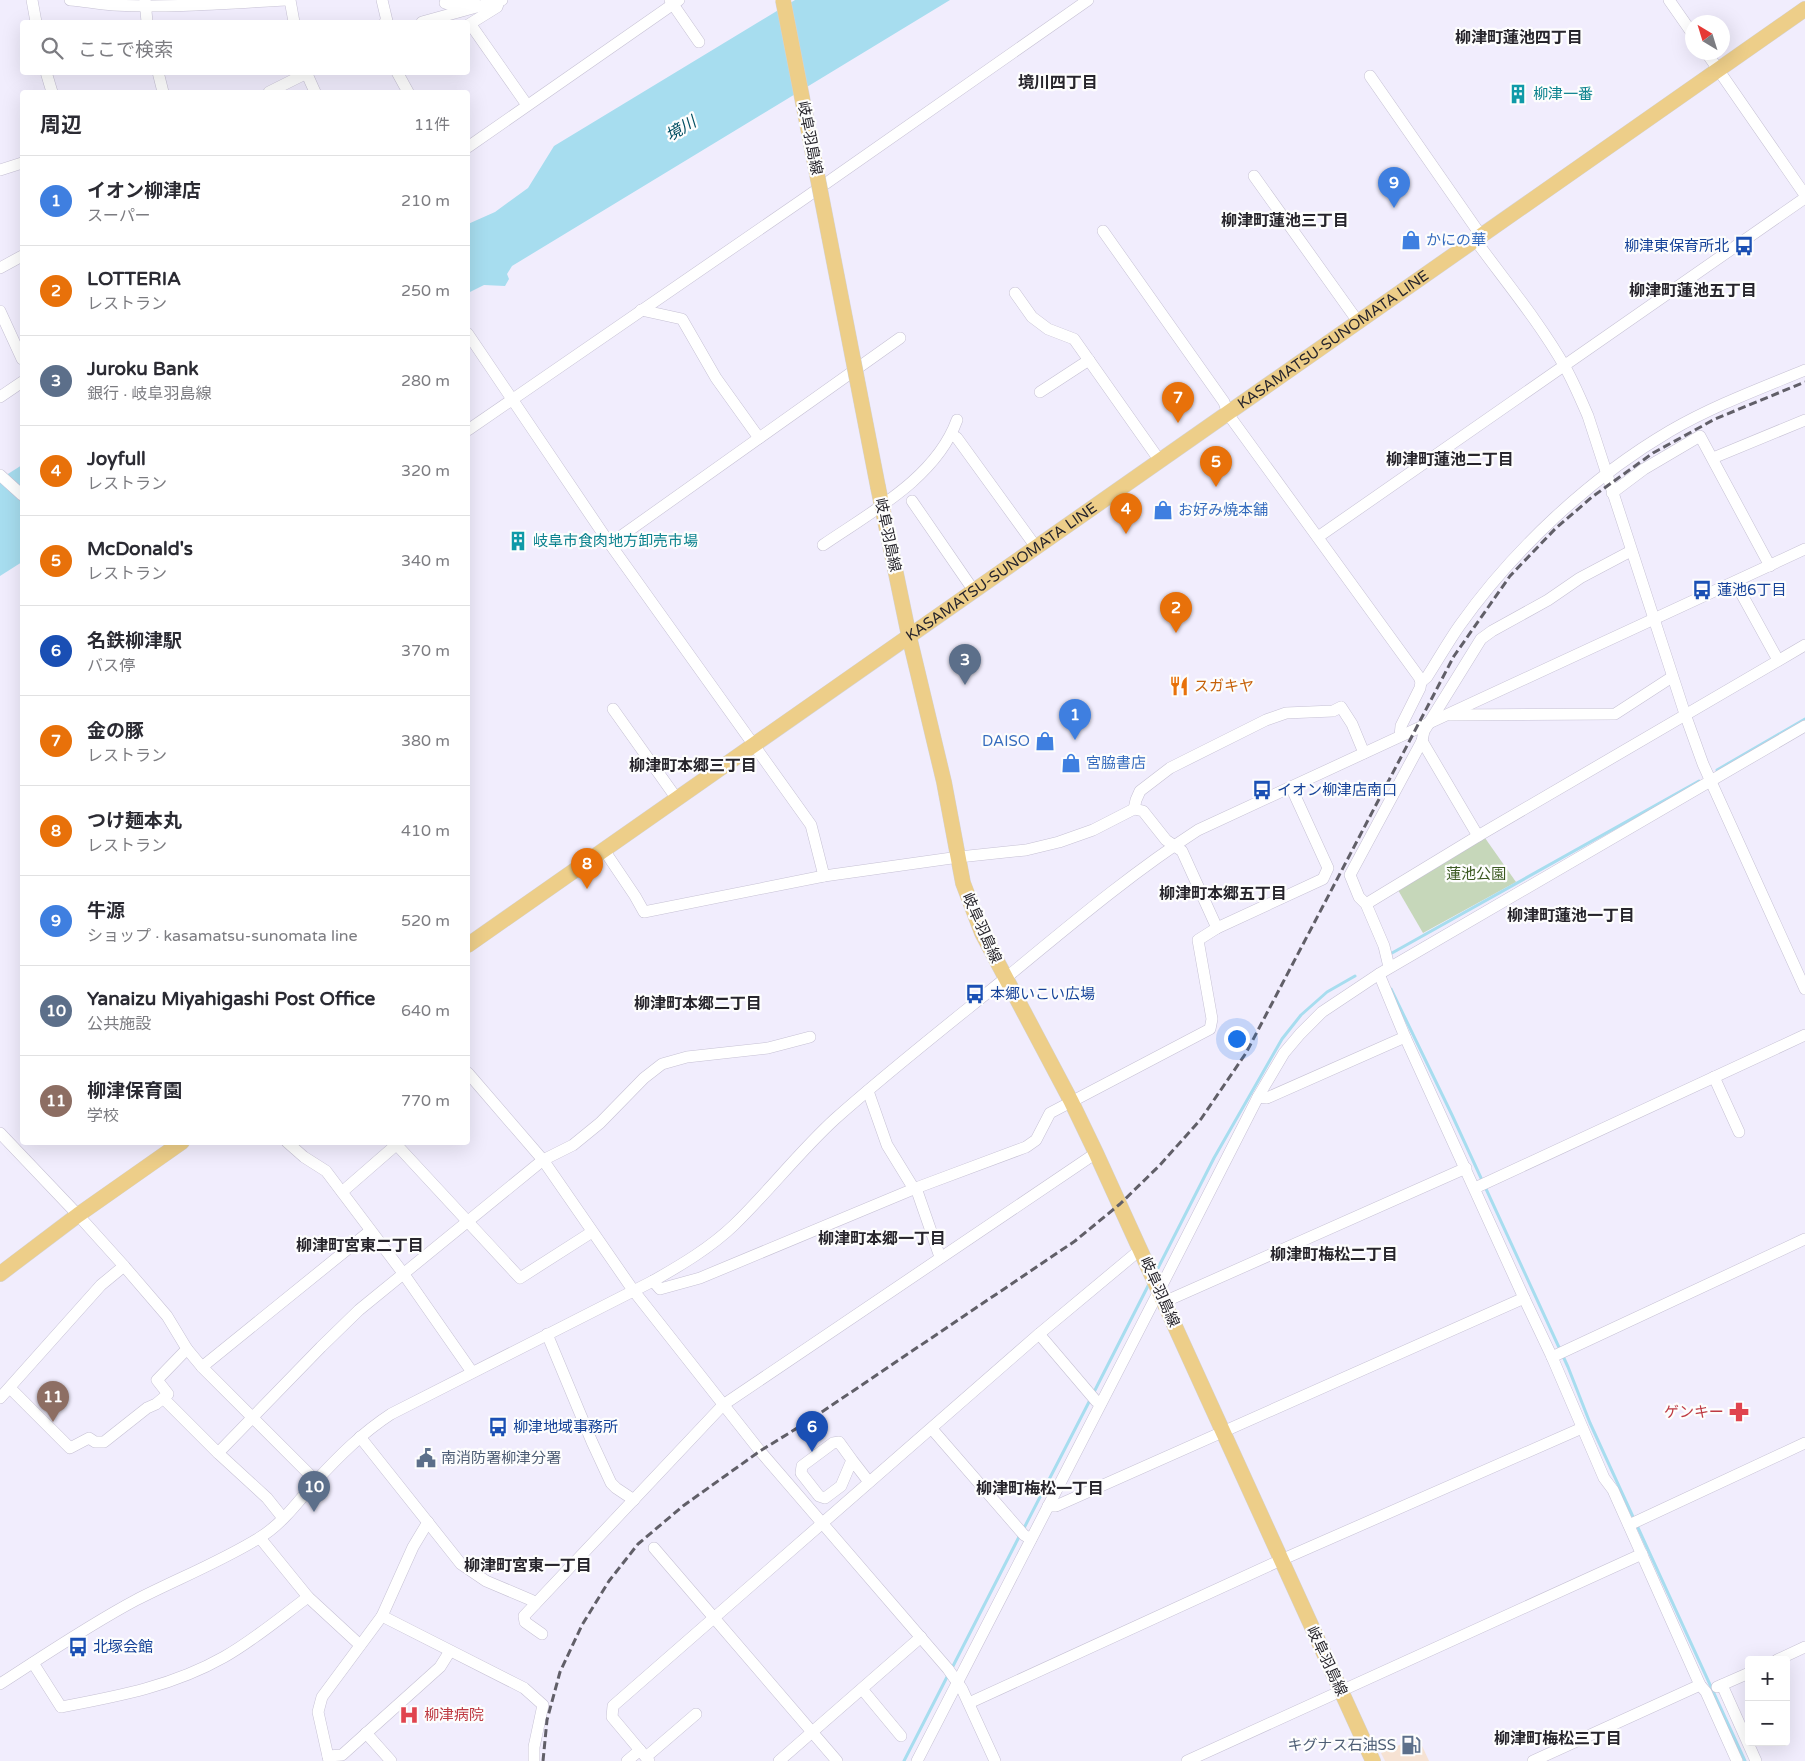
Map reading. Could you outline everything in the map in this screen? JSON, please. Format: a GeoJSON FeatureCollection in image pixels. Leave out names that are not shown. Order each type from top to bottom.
{"type":"FeatureCollection","features":[{"type":"Feature","properties":{"kind":"main road","name":"岐阜羽島線"},"geometry":{"type":"LineString","coordinates":[[783,0],[881,504],[909,636],[944,782],[963,884],[970,904],[1005,979],[1071,1101],[1096,1153],[1373,1761]]}},
{"type":"Feature","properties":{"kind":"main road","name":"KASAMATSU-SUNOMATA LINE"},"geometry":{"type":"LineString","coordinates":[[470,944],[1805,10]]}},
{"type":"Feature","properties":{"kind":"main road"},"geometry":{"type":"LineString","coordinates":[[0,1274],[78,1215],[178,1145]]}},
{"type":"Feature","properties":{"kind":"street"},"geometry":{"type":"LineString","coordinates":[[32,0],[36,20]]}},
{"type":"Feature","properties":{"kind":"street"},"geometry":{"type":"LineString","coordinates":[[70,0],[111,5],[145,3],[207,5],[288,0],[293,20]]}},
{"type":"Feature","properties":{"kind":"street"},"geometry":{"type":"LineString","coordinates":[[382,0],[387,20]]}},
{"type":"Feature","properties":{"kind":"street"},"geometry":{"type":"LineString","coordinates":[[470,429],[1088,0]]}},
{"type":"Feature","properties":{"kind":"street"},"geometry":{"type":"LineString","coordinates":[[1669,0],[1685,24]]}},
{"type":"Feature","properties":{"kind":"street"},"geometry":{"type":"LineString","coordinates":[[426,20],[444,2],[451,5],[496,1]]}},
{"type":"Feature","properties":{"kind":"street"},"geometry":{"type":"LineString","coordinates":[[431,20],[496,1]]}},
{"type":"Feature","properties":{"kind":"street"},"geometry":{"type":"LineString","coordinates":[[470,24],[496,7],[496,1]]}},
{"type":"Feature","properties":{"kind":"street"},"geometry":{"type":"LineString","coordinates":[[470,146],[674,1],[699,42]]}},
{"type":"Feature","properties":{"kind":"street"},"geometry":{"type":"LineString","coordinates":[[145,3],[147,20]]}},
{"type":"Feature","properties":{"kind":"street"},"geometry":{"type":"LineString","coordinates":[[470,26],[527,106]]}},
{"type":"Feature","properties":{"kind":"street"},"geometry":{"type":"LineString","coordinates":[[1318,537],[1805,197],[1711,60]]}},
{"type":"Feature","properties":{"kind":"street"},"geometry":{"type":"LineString","coordinates":[[47,75],[51,90]]}},
{"type":"Feature","properties":{"kind":"street"},"geometry":{"type":"LineString","coordinates":[[159,75],[162,90]]}},
{"type":"Feature","properties":{"kind":"street"},"geometry":{"type":"LineString","coordinates":[[273,90],[303,75]]}},
{"type":"Feature","properties":{"kind":"street"},"geometry":{"type":"LineString","coordinates":[[308,75],[315,90]]}},
{"type":"Feature","properties":{"kind":"street"},"geometry":{"type":"LineString","coordinates":[[398,75],[407,90]]}},
{"type":"Feature","properties":{"kind":"street"},"geometry":{"type":"LineString","coordinates":[[1370,76],[1543,333],[1564,366],[1588,416],[1684,714],[1710,781],[1805,989]]}},
{"type":"Feature","properties":{"kind":"street"},"geometry":{"type":"LineString","coordinates":[[0,170],[20,164]]}},
{"type":"Feature","properties":{"kind":"street"},"geometry":{"type":"LineString","coordinates":[[1254,176],[1359,323]]}},
{"type":"Feature","properties":{"kind":"street"},"geometry":{"type":"LineString","coordinates":[[1103,231],[1224,402],[1228,414],[1365,601],[1421,682]]}},
{"type":"Feature","properties":{"kind":"street"},"geometry":{"type":"LineString","coordinates":[[0,268],[20,257]]}},
{"type":"Feature","properties":{"kind":"street"},"geometry":{"type":"LineString","coordinates":[[1015,293],[1032,317],[1048,329],[1074,339],[1160,461]]}},
{"type":"Feature","properties":{"kind":"street"},"geometry":{"type":"LineString","coordinates":[[641,310],[682,319],[716,378],[759,438]]}},
{"type":"Feature","properties":{"kind":"street"},"geometry":{"type":"LineString","coordinates":[[0,311],[20,355]]}},
{"type":"Feature","properties":{"kind":"street"},"geometry":{"type":"LineString","coordinates":[[470,337],[610,544],[811,825],[824,876]]}},
{"type":"Feature","properties":{"kind":"street"},"geometry":{"type":"LineString","coordinates":[[610,544],[900,338]]}},
{"type":"Feature","properties":{"kind":"street"},"geometry":{"type":"LineString","coordinates":[[1040,392],[1089,360]]}},
{"type":"Feature","properties":{"kind":"street"},"geometry":{"type":"LineString","coordinates":[[1400,736],[1401,726],[1420,688],[1421,682],[1427,677],[1459,626],[1499,575],[1550,523],[1607,473],[1670,431],[1733,399],[1805,370]]}},
{"type":"Feature","properties":{"kind":"street"},"geometry":{"type":"LineString","coordinates":[[0,397],[20,383]]}},
{"type":"Feature","properties":{"kind":"street"},"geometry":{"type":"LineString","coordinates":[[823,545],[895,495],[919,474],[936,458],[952,435],[957,420]]}},
{"type":"Feature","properties":{"kind":"street"},"geometry":{"type":"LineString","coordinates":[[1713,458],[1805,420]]}},
{"type":"Feature","properties":{"kind":"street"},"geometry":{"type":"LineString","coordinates":[[952,435],[1036,547]]}},
{"type":"Feature","properties":{"kind":"street"},"geometry":{"type":"LineString","coordinates":[[1612,493],[1644,469],[1700,436],[1770,566]]}},
{"type":"Feature","properties":{"kind":"street"},"geometry":{"type":"LineString","coordinates":[[0,475],[20,493]]}},
{"type":"Feature","properties":{"kind":"street"},"geometry":{"type":"LineString","coordinates":[[912,500],[974,590]]}},
{"type":"Feature","properties":{"kind":"street"},"geometry":{"type":"LineString","coordinates":[[0,1684],[101,1620],[260,1538],[283,1518],[316,1481],[360,1437],[391,1414],[653,1281],[710,1246],[733,1226],[834,1121],[868,1091],[1100,901],[1173,846],[1198,830],[1805,550]]}},
{"type":"Feature","properties":{"kind":"street"},"geometry":{"type":"LineString","coordinates":[[1389,967],[1384,946],[1366,904],[1359,897],[1350,875],[1422,741],[1424,731],[1481,639],[1580,578],[1631,551]]}},
{"type":"Feature","properties":{"kind":"street"},"geometry":{"type":"LineString","coordinates":[[1734,582],[1778,660]]}},
{"type":"Feature","properties":{"kind":"street"},"geometry":{"type":"LineString","coordinates":[[1366,904],[1684,714],[1805,645]]}},
{"type":"Feature","properties":{"kind":"street"},"geometry":{"type":"LineString","coordinates":[[1444,715],[1615,714],[1672,677]]}},
{"type":"Feature","properties":{"kind":"street"},"geometry":{"type":"LineString","coordinates":[[1134,809],[1140,791],[1170,768],[1266,720],[1286,713],[1333,711],[1341,707],[1352,724],[1364,753]]}},
{"type":"Feature","properties":{"kind":"street"},"geometry":{"type":"LineString","coordinates":[[613,709],[677,798]]}},
{"type":"Feature","properties":{"kind":"street"},"geometry":{"type":"LineString","coordinates":[[917,1761],[1101,1403],[1162,1296],[1258,1097],[1284,1053],[1300,1034],[1322,1012],[1389,967],[1805,726]]}},
{"type":"Feature","properties":{"kind":"street"},"geometry":{"type":"LineString","coordinates":[[1422,741],[1478,836]]}},
{"type":"Feature","properties":{"kind":"street"},"geometry":{"type":"LineString","coordinates":[[653,1281],[660,1289],[700,1278],[915,1189],[1026,1147],[1036,1140],[1050,1113],[1210,1029],[1212,1019],[1198,940],[1216,928],[1323,879],[1328,868],[1291,787]]}},
{"type":"Feature","properties":{"kind":"street"},"geometry":{"type":"LineString","coordinates":[[604,850],[644,912],[824,876],[959,857],[1026,850],[1060,842],[1093,830],[1134,809],[1142,811],[1166,840],[1182,851],[1216,928]]}},
{"type":"Feature","properties":{"kind":"street"},"geometry":{"type":"LineString","coordinates":[[1378,974],[1405,1037],[1582,1422],[1582,1428],[1604,1478],[1613,1490],[1737,1761]]}},
{"type":"Feature","properties":{"kind":"street"},"geometry":{"type":"LineString","coordinates":[[1475,1188],[1805,1035]]}},
{"type":"Feature","properties":{"kind":"street"},"geometry":{"type":"LineString","coordinates":[[1258,1097],[1267,1098],[1405,1037]]}},
{"type":"Feature","properties":{"kind":"street"},"geometry":{"type":"LineString","coordinates":[[218,1453],[359,1310],[543,1160],[573,1145],[600,1123],[644,1078],[662,1064],[687,1056],[768,1048],[810,1038]]}},
{"type":"Feature","properties":{"kind":"street"},"geometry":{"type":"LineString","coordinates":[[470,1075],[543,1160],[633,1290],[723,1405],[957,1681],[995,1761]]}},
{"type":"Feature","properties":{"kind":"street"},"geometry":{"type":"LineString","coordinates":[[1714,1077],[1739,1132]]}},
{"type":"Feature","properties":{"kind":"street"},"geometry":{"type":"LineString","coordinates":[[868,1091],[887,1145],[915,1189],[940,1257]]}},
{"type":"Feature","properties":{"kind":"street"},"geometry":{"type":"LineString","coordinates":[[0,1133],[124,1266],[167,1316],[202,1367],[316,1481]]}},
{"type":"Feature","properties":{"kind":"street"},"geometry":{"type":"LineString","coordinates":[[291,1145],[304,1157],[326,1171],[403,1273],[472,1372]]}},
{"type":"Feature","properties":{"kind":"street"},"geometry":{"type":"LineString","coordinates":[[342,1192],[394,1145]]}},
{"type":"Feature","properties":{"kind":"street"},"geometry":{"type":"LineString","coordinates":[[396,1145],[520,1278],[592,1232]]}},
{"type":"Feature","properties":{"kind":"street"},"geometry":{"type":"LineString","coordinates":[[542,1634],[526,1622],[524,1616],[723,1405],[1096,1153]]}},
{"type":"Feature","properties":{"kind":"street"},"geometry":{"type":"LineString","coordinates":[[1162,1296],[1466,1168]]}},
{"type":"Feature","properties":{"kind":"street"},"geometry":{"type":"LineString","coordinates":[[202,1367],[370,1231]]}},
{"type":"Feature","properties":{"kind":"street"},"geometry":{"type":"LineString","coordinates":[[1552,1357],[1805,1239]]}},
{"type":"Feature","properties":{"kind":"street"},"geometry":{"type":"LineString","coordinates":[[645,1756],[612,1716],[613,1706],[1039,1334],[1141,1250]]}},
{"type":"Feature","properties":{"kind":"street"},"geometry":{"type":"LineString","coordinates":[[0,1398],[101,1284],[124,1266]]}},
{"type":"Feature","properties":{"kind":"street"},"geometry":{"type":"LineString","coordinates":[[1048,1506],[1056,1506],[1524,1298]]}},
{"type":"Feature","properties":{"kind":"street"},"geometry":{"type":"LineString","coordinates":[[547,1334],[588,1435],[611,1483],[634,1500]]}},
{"type":"Feature","properties":{"kind":"street"},"geometry":{"type":"LineString","coordinates":[[1039,1334],[1096,1401],[1101,1403]]}},
{"type":"Feature","properties":{"kind":"street"},"geometry":{"type":"LineString","coordinates":[[10,1388],[70,1448],[90,1438],[95,1442],[104,1442],[146,1408],[164,1399],[168,1394],[158,1380],[188,1349]]}},
{"type":"Feature","properties":{"kind":"street"},"geometry":{"type":"LineString","coordinates":[[164,1399],[218,1453],[267,1498],[283,1518]]}},
{"type":"Feature","properties":{"kind":"street"},"geometry":{"type":"LineString","coordinates":[[969,1703],[1281,1560],[1582,1428]]}},
{"type":"Feature","properties":{"kind":"street"},"geometry":{"type":"LineString","coordinates":[[932,1429],[1024,1535],[1031,1539]]}},
{"type":"Feature","properties":{"kind":"street"},"geometry":{"type":"LineString","coordinates":[[360,1437],[461,1564],[486,1581],[531,1600],[535,1604]]}},
{"type":"Feature","properties":{"kind":"street"},"geometry":{"type":"LineString","coordinates":[[852,1460],[841,1486],[825,1498],[818,1496],[800,1473],[802,1466],[833,1442],[839,1442],[869,1482]]}},
{"type":"Feature","properties":{"kind":"street"},"geometry":{"type":"LineString","coordinates":[[1629,1525],[1805,1443]]}},
{"type":"Feature","properties":{"kind":"street"},"geometry":{"type":"LineString","coordinates":[[428,1522],[413,1547],[382,1616],[322,1697],[318,1712],[328,1758],[342,1755],[440,1667],[450,1651]]}},
{"type":"Feature","properties":{"kind":"street"},"geometry":{"type":"LineString","coordinates":[[260,1538],[308,1597],[360,1645]]}},
{"type":"Feature","properties":{"kind":"street"},"geometry":{"type":"LineString","coordinates":[[654,1548],[712,1618],[837,1761]]}},
{"type":"Feature","properties":{"kind":"street"},"geometry":{"type":"LineString","coordinates":[[1187,1761],[1642,1554]]}},
{"type":"Feature","properties":{"kind":"street"},"geometry":{"type":"LineString","coordinates":[[33,1663],[61,1707],[141,1691],[171,1682],[223,1658],[244,1645],[308,1597]]}},
{"type":"Feature","properties":{"kind":"street"},"geometry":{"type":"LineString","coordinates":[[382,1616],[524,1688],[542,1705],[534,1747],[534,1761]]}},
{"type":"Feature","properties":{"kind":"street"},"geometry":{"type":"LineString","coordinates":[[779,1761],[921,1637]]}},
{"type":"Feature","properties":{"kind":"street"},"geometry":{"type":"LineString","coordinates":[[1786,1656],[1805,1647]]}},
{"type":"Feature","properties":{"kind":"street"},"geometry":{"type":"LineString","coordinates":[[1533,1761],[1703,1689],[1722,1685],[1745,1675]]}},
{"type":"Feature","properties":{"kind":"street"},"geometry":{"type":"LineString","coordinates":[[1722,1685],[1756,1761]]}},
{"type":"Feature","properties":{"kind":"street"},"geometry":{"type":"LineString","coordinates":[[862,1689],[901,1736]]}},
{"type":"Feature","properties":{"kind":"street"},"geometry":{"type":"LineString","coordinates":[[627,1761],[645,1756],[696,1714]]}},
{"type":"Feature","properties":{"kind":"street"},"geometry":{"type":"LineString","coordinates":[[366,1733],[391,1761]]}},
{"type":"Feature","properties":{"kind":"shaded area","name":"キグナス石油SS"},"geometry":{"type":"Polygon","coordinates":[[[1418,1737],[1429,1761],[1385,1761],[1381,1753],[1418,1737]]]}},
{"type":"Feature","properties":{"kind":"green space","name":"蓮池公園"},"geometry":{"type":"Polygon","coordinates":[[[1485,838],[1516,882],[1423,933],[1398,890],[1485,838]]]}},
{"type":"Feature","properties":{"kind":"water","name":"境川"},"geometry":{"type":"Polygon","coordinates":[[[795,0],[950,0],[512,266],[507,274],[509,279],[505,286],[484,285],[470,292],[470,223],[495,212],[528,188],[554,146],[795,0]]]}},
{"type":"Feature","properties":{"kind":"water"},"geometry":{"type":"Polygon","coordinates":[[[20,466],[20,563],[0,576],[0,479],[20,466]]]}},
{"type":"Feature","properties":{"kind":"waterway"},"geometry":{"type":"LineString","coordinates":[[1717,770],[1805,719]]}},
{"type":"Feature","properties":{"kind":"waterway"},"geometry":{"type":"LineString","coordinates":[[1392,953],[1699,781]]}},
{"type":"Feature","properties":{"kind":"waterway"},"geometry":{"type":"LineString","coordinates":[[1156,1272],[1214,1158],[1282,1039],[1301,1015],[1327,992],[1355,976]]}},
{"type":"Feature","properties":{"kind":"waterway"},"geometry":{"type":"LineString","coordinates":[[1391,989],[1452,1115],[1568,1367],[1590,1423],[1745,1761]]}},
{"type":"Feature","properties":{"kind":"waterway"},"geometry":{"type":"LineString","coordinates":[[1093,1394],[1149,1284]]}},
{"type":"Feature","properties":{"kind":"waterway"},"geometry":{"type":"LineString","coordinates":[[1023,1530],[1090,1400]]}},
{"type":"Feature","properties":{"kind":"waterway"},"geometry":{"type":"LineString","coordinates":[[951,1670],[1020,1535]]}},
{"type":"Feature","properties":{"kind":"waterway"},"geometry":{"type":"LineString","coordinates":[[904,1761],[948,1675]]}},
{"type":"Feature","properties":{"kind":"railway"},"geometry":{"type":"LineString","coordinates":[[543,1761],[547,1720],[560,1672],[582,1625],[609,1581],[638,1544],[683,1506],[760,1451],[807,1422],[1075,1241],[1120,1204],[1160,1165],[1201,1119],[1246,1053],[1454,656],[1510,576],[1555,529],[1592,497],[1653,453],[1715,419],[1805,382]]}},
{"type":"Feature","properties":{"kind":"place","name":"柳津一番"},"geometry":{"type":"Point","coordinates":[1518,94]}},
{"type":"Feature","properties":{"kind":"place","name":"牛源"},"geometry":{"type":"Point","coordinates":[1394,208]}},
{"type":"Feature","properties":{"kind":"place","name":"かにの華"},"geometry":{"type":"Point","coordinates":[1411,240]}},
{"type":"Feature","properties":{"kind":"place","name":"柳津東保育所北"},"geometry":{"type":"Point","coordinates":[1744,246]}},
{"type":"Feature","properties":{"kind":"place","name":"金の豚"},"geometry":{"type":"Point","coordinates":[1178,423]}},
{"type":"Feature","properties":{"kind":"place","name":"McDonald's"},"geometry":{"type":"Point","coordinates":[1216,487]}},
{"type":"Feature","properties":{"kind":"place","name":"お好み焼本舗"},"geometry":{"type":"Point","coordinates":[1163,510]}},
{"type":"Feature","properties":{"kind":"place","name":"Joyfull"},"geometry":{"type":"Point","coordinates":[1126,534]}},
{"type":"Feature","properties":{"kind":"place","name":"岐阜市食肉地方卸売市場"},"geometry":{"type":"Point","coordinates":[518,541]}},
{"type":"Feature","properties":{"kind":"place","name":"蓮池6丁目"},"geometry":{"type":"Point","coordinates":[1702,590]}},
{"type":"Feature","properties":{"kind":"place","name":"LOTTERIA"},"geometry":{"type":"Point","coordinates":[1176,633]}},
{"type":"Feature","properties":{"kind":"place","name":"Juroku Bank"},"geometry":{"type":"Point","coordinates":[965,685]}},
{"type":"Feature","properties":{"kind":"place","name":"スガキヤ"},"geometry":{"type":"Point","coordinates":[1179,686]}},
{"type":"Feature","properties":{"kind":"place","name":"イオン柳津店"},"geometry":{"type":"Point","coordinates":[1075,740]}},
{"type":"Feature","properties":{"kind":"place","name":"DAISO"},"geometry":{"type":"Point","coordinates":[1045,741]}},
{"type":"Feature","properties":{"kind":"place","name":"宮脇書店"},"geometry":{"type":"Point","coordinates":[1071,763]}},
{"type":"Feature","properties":{"kind":"place","name":"イオン柳津店南口"},"geometry":{"type":"Point","coordinates":[1262,790]}},
{"type":"Feature","properties":{"kind":"place","name":"つけ麺本丸"},"geometry":{"type":"Point","coordinates":[587,889]}},
{"type":"Feature","properties":{"kind":"place","name":"本郷いこい広場"},"geometry":{"type":"Point","coordinates":[975,994]}},
{"type":"Feature","properties":{"kind":"place","name":"ゲンキー"},"geometry":{"type":"Point","coordinates":[1739,1412]}},
{"type":"Feature","properties":{"kind":"place","name":"柳津保育園"},"geometry":{"type":"Point","coordinates":[53,1422]}},
{"type":"Feature","properties":{"kind":"place","name":"柳津地域事務所"},"geometry":{"type":"Point","coordinates":[498,1427]}},
{"type":"Feature","properties":{"kind":"place","name":"名鉄柳津駅"},"geometry":{"type":"Point","coordinates":[812,1452]}},
{"type":"Feature","properties":{"kind":"place","name":"南消防署柳津分署"},"geometry":{"type":"Point","coordinates":[426,1458]}},
{"type":"Feature","properties":{"kind":"place","name":"Yanaizu Miyahigashi Post Office"},"geometry":{"type":"Point","coordinates":[314,1512]}},
{"type":"Feature","properties":{"kind":"place","name":"北塚会館"},"geometry":{"type":"Point","coordinates":[78,1647]}},
{"type":"Feature","properties":{"kind":"place","name":"柳津病院"},"geometry":{"type":"Point","coordinates":[409,1715]}},
{"type":"Feature","properties":{"kind":"place","name":"キグナス石油SS"},"geometry":{"type":"Point","coordinates":[1411,1745]}},
{"type":"Feature","properties":{"kind":"district","name":"柳津町蓮池四丁目"},"geometry":{"type":"Point","coordinates":[1519,38]}},
{"type":"Feature","properties":{"kind":"district","name":"境川四丁目"},"geometry":{"type":"Point","coordinates":[1058,83]}},
{"type":"Feature","properties":{"kind":"district","name":"柳津町蓮池三丁目"},"geometry":{"type":"Point","coordinates":[1285,221]}},
{"type":"Feature","properties":{"kind":"district","name":"柳津町蓮池五丁目"},"geometry":{"type":"Point","coordinates":[1693,291]}},
{"type":"Feature","properties":{"kind":"district","name":"柳津町蓮池二丁目"},"geometry":{"type":"Point","coordinates":[1450,460]}},
{"type":"Feature","properties":{"kind":"district","name":"柳津町本郷三丁目"},"geometry":{"type":"Point","coordinates":[693,766]}},
{"type":"Feature","properties":{"kind":"district","name":"柳津町本郷五丁目"},"geometry":{"type":"Point","coordinates":[1223,894]}},
{"type":"Feature","properties":{"kind":"district","name":"柳津町蓮池一丁目"},"geometry":{"type":"Point","coordinates":[1571,916]}},
{"type":"Feature","properties":{"kind":"district","name":"柳津町本郷二丁目"},"geometry":{"type":"Point","coordinates":[698,1004]}},
{"type":"Feature","properties":{"kind":"district","name":"柳津町本郷一丁目"},"geometry":{"type":"Point","coordinates":[882,1239]}},
{"type":"Feature","properties":{"kind":"district","name":"柳津町宮東二丁目"},"geometry":{"type":"Point","coordinates":[360,1246]}},
{"type":"Feature","properties":{"kind":"district","name":"柳津町梅松二丁目"},"geometry":{"type":"Point","coordinates":[1334,1255]}},
{"type":"Feature","properties":{"kind":"district","name":"柳津町梅松一丁目"},"geometry":{"type":"Point","coordinates":[1040,1489]}},
{"type":"Feature","properties":{"kind":"district","name":"柳津町宮東一丁目"},"geometry":{"type":"Point","coordinates":[528,1566]}},
{"type":"Feature","properties":{"kind":"district","name":"柳津町梅松三丁目"},"geometry":{"type":"Point","coordinates":[1558,1739]}}]}
